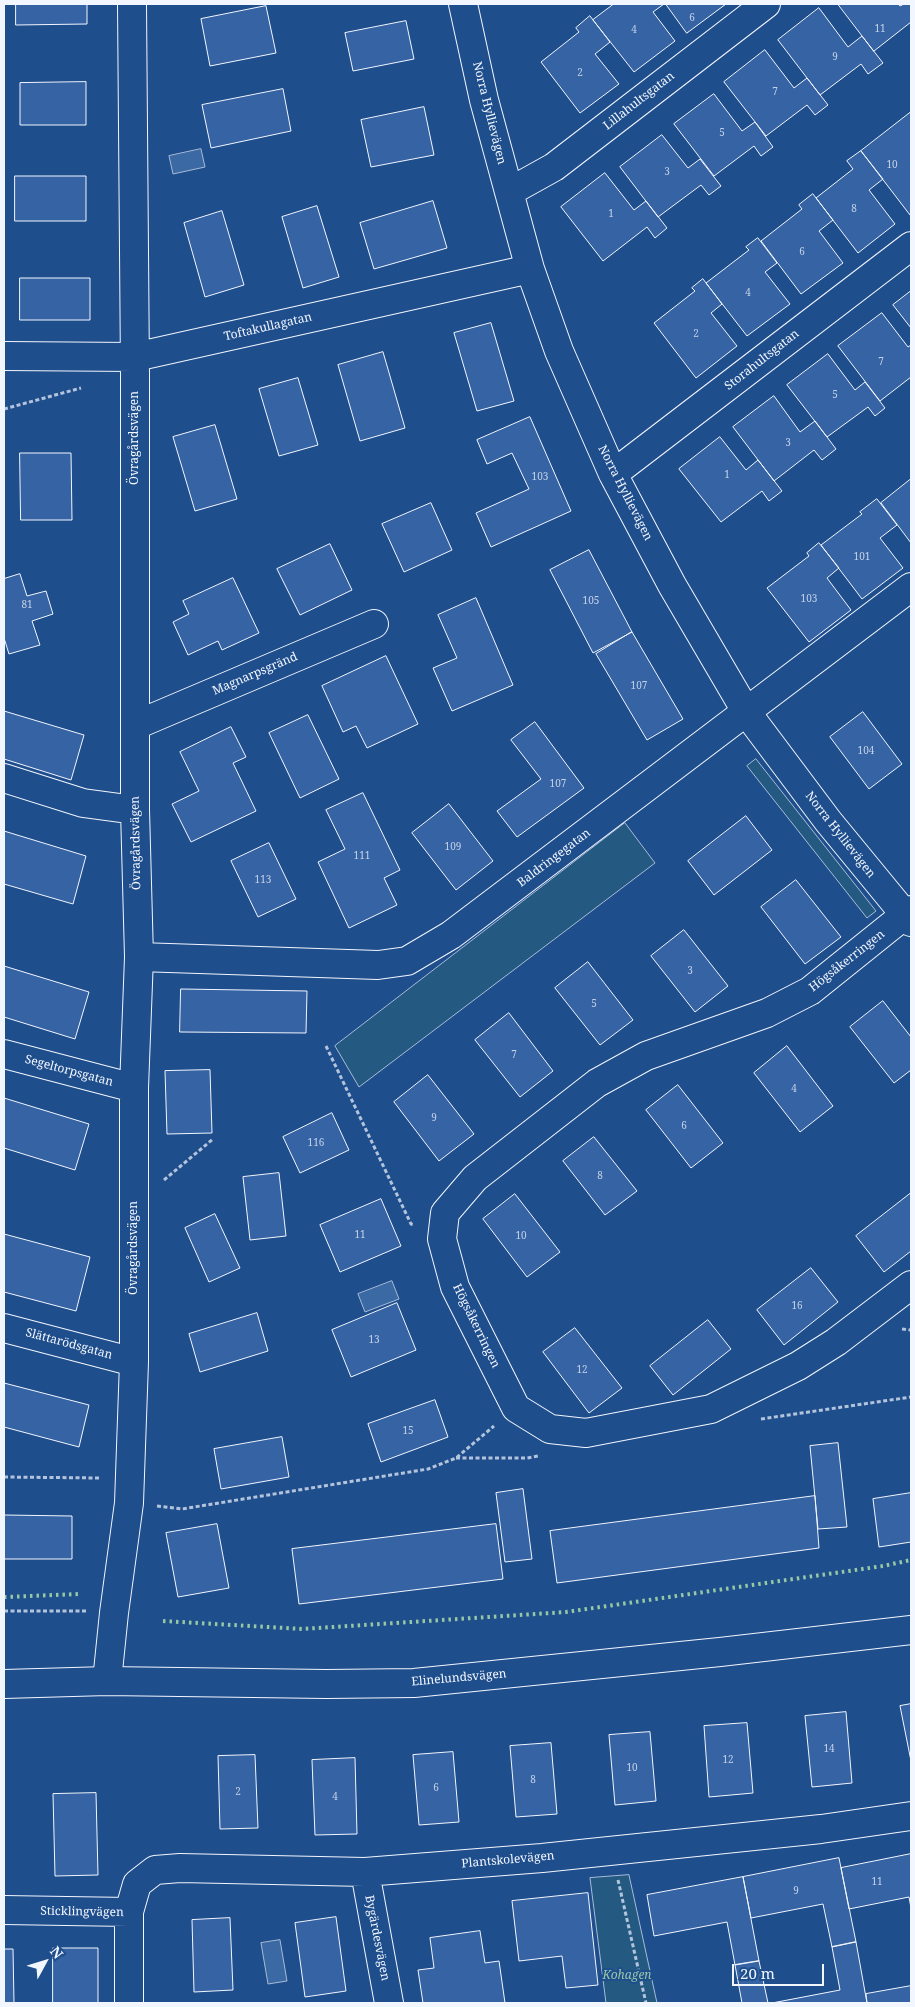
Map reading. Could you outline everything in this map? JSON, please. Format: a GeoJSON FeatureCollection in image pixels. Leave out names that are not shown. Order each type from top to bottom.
{"type":"FeatureCollection","features":[{"type":"Feature","properties":{"kind":"street","name":"Övragårdsvägen"},"geometry":{"type":"LineString","coordinates":[[107,1681],[130,1490],[134,1362],[134,1088],[139,957],[135,810],[135,357],[132,4]]}},
{"type":"Feature","properties":{"kind":"street","name":"Norra Hyllievägen"},"geometry":{"type":"LineString","coordinates":[[463,4],[484,100],[530,269],[559,351],[613,474],[672,585],[747,713],[828,821],[909,916]]}},
{"type":"Feature","properties":{"kind":"street","name":"Lillahultsgatan"},"geometry":{"type":"LineString","coordinates":[[509,192],[554,167],[766,4]]}},
{"type":"Feature","properties":{"kind":"street","name":"Storahultsgatan"},"geometry":{"type":"LineString","coordinates":[[613,474],[911,246]]}},
{"type":"Feature","properties":{"kind":"street","name":"Toftakullagatan"},"geometry":{"type":"LineString","coordinates":[[4,356],[135,357],[530,269]]}},
{"type":"Feature","properties":{"kind":"street","name":"Baldringegatan"},"geometry":{"type":"LineString","coordinates":[[139,957],[378,965],[407,961],[451,935],[747,713],[911,587]]}},
{"type":"Feature","properties":{"kind":"street","name":"Magnarpsgränd"},"geometry":{"type":"LineString","coordinates":[[136,725],[374,624]]}},
{"type":"Feature","properties":{"kind":"street"},"geometry":{"type":"LineString","coordinates":[[4,778],[83,803],[135,810]]}},
{"type":"Feature","properties":{"kind":"street","name":"Högsåkerringen"},"geometry":{"type":"LineString","coordinates":[[516,1408],[455,1287],[442,1238],[445,1213],[475,1178],[596,1083],[646,1056],[767,1013],[810,991],[909,916]]}},
{"type":"Feature","properties":{"kind":"street","name":"Segeltorpsgatan"},"geometry":{"type":"LineString","coordinates":[[4,1054],[134,1088]]}},
{"type":"Feature","properties":{"kind":"street"},"geometry":{"type":"LineString","coordinates":[[516,1408],[550,1429],[586,1433],[711,1409],[757,1388],[836,1342],[911,1285]]}},
{"type":"Feature","properties":{"kind":"street","name":"Slättarödsgatan"},"geometry":{"type":"LineString","coordinates":[[4,1328],[134,1362]]}},
{"type":"Feature","properties":{"kind":"street","name":"Elinelundsvägen"},"geometry":{"type":"LineString","coordinates":[[4,1684],[107,1681],[326,1684],[414,1683],[720,1652],[911,1630]]}},
{"type":"Feature","properties":{"kind":"street","name":"Plantskolevägen"},"geometry":{"type":"LineString","coordinates":[[129,1912],[137,1884],[155,1870],[180,1868],[365,1872],[821,1829],[911,1816]]}},
{"type":"Feature","properties":{"kind":"street","name":"Bygärdesvägen"},"geometry":{"type":"LineString","coordinates":[[365,1872],[390,2003]]}},
{"type":"Feature","properties":{"kind":"street","name":"Sticklingvägen"},"geometry":{"type":"LineString","coordinates":[[4,1910],[129,1912],[130,2003]]}},
{"type":"Feature","properties":{"kind":"path"},"geometry":{"type":"LineString","coordinates":[[4,408],[88,386]]}},
{"type":"Feature","properties":{"kind":"path"},"geometry":{"type":"LineString","coordinates":[[326,1046],[411,1224],[442,1238]]}},
{"type":"Feature","properties":{"kind":"path"},"geometry":{"type":"LineString","coordinates":[[134,1204],[213,1138]]}},
{"type":"Feature","properties":{"kind":"path"},"geometry":{"type":"LineString","coordinates":[[848,1408],[911,1397]]}},
{"type":"Feature","properties":{"kind":"path"},"geometry":{"type":"LineString","coordinates":[[4,1477],[130,1490],[182,1509],[428,1469],[456,1458],[516,1408]]}},
{"type":"Feature","properties":{"kind":"path"},"geometry":{"type":"LineString","coordinates":[[4,1610],[114,1613]]}},
{"type":"Feature","properties":{"kind":"path"},"geometry":{"type":"LineString","coordinates":[[612,1850],[646,2003]]}},
{"type":"Feature","properties":{"kind":"green space"},"geometry":{"type":"Polygon","coordinates":[[[756,759],[876,911],[867,918],[747,766],[756,759]]]}},
{"type":"Feature","properties":{"kind":"green space"},"geometry":{"type":"Polygon","coordinates":[[[625,823],[655,863],[359,1087],[335,1046],[625,823]]]}},
{"type":"Feature","properties":{"kind":"green space","name":"Kohagen"},"geometry":{"type":"Polygon","coordinates":[[[629,1875],[657,2003],[606,2003],[590,1878],[629,1875]]]}},
{"type":"Feature","properties":{"kind":"shaded area"},"geometry":{"type":"Polygon","coordinates":[[[201,149],[205,167],[173,174],[169,156],[201,149]]]}},
{"type":"Feature","properties":{"kind":"shaded area"},"geometry":{"type":"Polygon","coordinates":[[[392,1281],[399,1299],[365,1312],[358,1294],[392,1281]]]}},
{"type":"Feature","properties":{"kind":"shaded area"},"geometry":{"type":"Polygon","coordinates":[[[280,1940],[287,1981],[268,1984],[261,1943],[280,1940]]]}},
{"type":"Feature","properties":{"kind":"building"},"geometry":{"type":"Polygon","coordinates":[[[16,4],[87,4],[87,24],[16,25],[16,4]]]}},
{"type":"Feature","properties":{"kind":"building"},"geometry":{"type":"Polygon","coordinates":[[[614,4],[664,4],[653,12],[675,41],[634,72],[593,20],[614,4]]]}},
{"type":"Feature","properties":{"kind":"building"},"geometry":{"type":"Polygon","coordinates":[[[666,4],[726,4],[687,33],[666,4]]]}},
{"type":"Feature","properties":{"kind":"building"},"geometry":{"type":"Polygon","coordinates":[[[838,4],[898,4],[900,6],[911,4],[911,22],[874,51],[838,4]]]}},
{"type":"Feature","properties":{"kind":"building"},"geometry":{"type":"Polygon","coordinates":[[[266,6],[276,53],[210,66],[201,19],[266,6]]]}},
{"type":"Feature","properties":{"kind":"building"},"geometry":{"type":"Polygon","coordinates":[[[819,8],[848,47],[862,36],[883,63],[868,74],[861,64],[820,95],[778,40],[819,8]]]}},
{"type":"Feature","properties":{"kind":"building"},"geometry":{"type":"Polygon","coordinates":[[[590,16],[610,42],[595,54],[619,84],[580,113],[541,62],[579,32],[576,28],[590,16]]]}},
{"type":"Feature","properties":{"kind":"building"},"geometry":{"type":"Polygon","coordinates":[[[406,21],[414,59],[353,71],[345,33],[406,21]]]}},
{"type":"Feature","properties":{"kind":"building"},"geometry":{"type":"Polygon","coordinates":[[[765,50],[794,88],[807,78],[828,105],[815,115],[807,105],[766,136],[724,82],[765,50]]]}},
{"type":"Feature","properties":{"kind":"building"},"geometry":{"type":"Polygon","coordinates":[[[86,82],[86,125],[20,125],[20,83],[86,82]]]}},
{"type":"Feature","properties":{"kind":"building"},"geometry":{"type":"Polygon","coordinates":[[[283,89],[291,131],[211,148],[202,105],[283,89]]]}},
{"type":"Feature","properties":{"kind":"building"},"geometry":{"type":"Polygon","coordinates":[[[714,94],[742,131],[755,122],[773,147],[761,156],[754,146],[714,176],[674,124],[714,94]]]}},
{"type":"Feature","properties":{"kind":"building"},"geometry":{"type":"Polygon","coordinates":[[[424,107],[434,155],[371,167],[361,120],[424,107]]]}},
{"type":"Feature","properties":{"kind":"building"},"geometry":{"type":"Polygon","coordinates":[[[911,112],[911,214],[910,215],[861,151],[911,112]]]}},
{"type":"Feature","properties":{"kind":"building"},"geometry":{"type":"Polygon","coordinates":[[[662,135],[688,168],[700,159],[721,186],[709,195],[701,185],[658,217],[620,167],[662,135]]]}},
{"type":"Feature","properties":{"kind":"building"},"geometry":{"type":"Polygon","coordinates":[[[861,151],[883,179],[869,190],[895,224],[858,253],[816,198],[853,169],[847,161],[861,151]]]}},
{"type":"Feature","properties":{"kind":"building"},"geometry":{"type":"Polygon","coordinates":[[[605,173],[634,210],[646,201],[667,228],[655,238],[647,227],[603,261],[561,207],[605,173]]]}},
{"type":"Feature","properties":{"kind":"building"},"geometry":{"type":"Polygon","coordinates":[[[15,176],[86,176],[86,221],[15,221],[15,176]]]}},
{"type":"Feature","properties":{"kind":"building"},"geometry":{"type":"Polygon","coordinates":[[[813,194],[833,220],[819,231],[843,263],[801,294],[761,241],[802,209],[799,205],[813,194]]]}},
{"type":"Feature","properties":{"kind":"building"},"geometry":{"type":"Polygon","coordinates":[[[433,201],[447,248],[374,269],[360,223],[433,201]]]}},
{"type":"Feature","properties":{"kind":"building"},"geometry":{"type":"Polygon","coordinates":[[[317,206],[339,277],[303,288],[282,217],[317,206]]]}},
{"type":"Feature","properties":{"kind":"building"},"geometry":{"type":"Polygon","coordinates":[[[222,211],[244,285],[205,297],[184,223],[222,211]]]}},
{"type":"Feature","properties":{"kind":"building"},"geometry":{"type":"Polygon","coordinates":[[[758,238],[777,263],[765,272],[790,304],[747,336],[706,283],[749,250],[746,247],[758,238]]]}},
{"type":"Feature","properties":{"kind":"building"},"geometry":{"type":"Polygon","coordinates":[[[20,278],[90,278],[90,320],[20,320],[20,278]]]}},
{"type":"Feature","properties":{"kind":"building"},"geometry":{"type":"Polygon","coordinates":[[[703,279],[722,304],[711,313],[737,346],[696,378],[654,323],[695,291],[692,288],[703,279]]]}},
{"type":"Feature","properties":{"kind":"building"},"geometry":{"type":"Polygon","coordinates":[[[911,291],[911,328],[893,305],[911,291]]]}},
{"type":"Feature","properties":{"kind":"building"},"geometry":{"type":"Polygon","coordinates":[[[882,313],[908,347],[911,345],[911,377],[880,401],[838,346],[882,313]]]}},
{"type":"Feature","properties":{"kind":"building"},"geometry":{"type":"Polygon","coordinates":[[[491,323],[514,401],[477,411],[454,333],[491,323]]]}},
{"type":"Feature","properties":{"kind":"building"},"geometry":{"type":"Polygon","coordinates":[[[383,352],[405,428],[360,441],[338,365],[383,352]]]}},
{"type":"Feature","properties":{"kind":"building"},"geometry":{"type":"Polygon","coordinates":[[[828,354],[855,390],[865,382],[885,408],[875,416],[868,407],[827,437],[787,385],[828,354]]]}},
{"type":"Feature","properties":{"kind":"building"},"geometry":{"type":"Polygon","coordinates":[[[298,378],[318,445],[279,456],[259,389],[298,378]]]}},
{"type":"Feature","properties":{"kind":"building"},"geometry":{"type":"Polygon","coordinates":[[[774,396],[800,432],[815,421],[836,449],[822,460],[814,450],[774,481],[733,427],[774,396]]]}},
{"type":"Feature","properties":{"kind":"building"},"geometry":{"type":"Polygon","coordinates":[[[530,417],[571,511],[491,547],[476,513],[529,489],[512,453],[487,464],[477,440],[530,417]]]}},
{"type":"Feature","properties":{"kind":"building"},"geometry":{"type":"Polygon","coordinates":[[[215,425],[237,499],[195,511],[173,437],[215,425]]]}},
{"type":"Feature","properties":{"kind":"building"},"geometry":{"type":"Polygon","coordinates":[[[720,437],[746,470],[758,460],[782,491],[769,501],[762,491],[721,522],[679,469],[720,437]]]}},
{"type":"Feature","properties":{"kind":"building"},"geometry":{"type":"Polygon","coordinates":[[[20,453],[71,453],[72,520],[21,520],[20,453]]]}},
{"type":"Feature","properties":{"kind":"building"},"geometry":{"type":"Polygon","coordinates":[[[911,479],[911,543],[881,503],[911,479]]]}},
{"type":"Feature","properties":{"kind":"building"},"geometry":{"type":"Polygon","coordinates":[[[877,499],[897,525],[880,538],[903,568],[862,599],[821,545],[862,514],[860,512],[877,499]]]}},
{"type":"Feature","properties":{"kind":"building"},"geometry":{"type":"Polygon","coordinates":[[[431,503],[452,550],[404,572],[382,524],[431,503]]]}},
{"type":"Feature","properties":{"kind":"building"},"geometry":{"type":"Polygon","coordinates":[[[819,543],[839,568],[827,578],[851,610],[809,642],[767,588],[809,556],[807,553],[819,543]]]}},
{"type":"Feature","properties":{"kind":"building"},"geometry":{"type":"Polygon","coordinates":[[[330,544],[352,590],[300,615],[277,569],[330,544]]]}},
{"type":"Feature","properties":{"kind":"building"},"geometry":{"type":"Polygon","coordinates":[[[589,550],[632,632],[593,653],[550,570],[589,550]]]}},
{"type":"Feature","properties":{"kind":"building"},"geometry":{"type":"Polygon","coordinates":[[[20,574],[27,596],[46,591],[53,614],[32,621],[40,645],[9,654],[4,638],[4,579],[20,574]]]}},
{"type":"Feature","properties":{"kind":"building"},"geometry":{"type":"Polygon","coordinates":[[[233,578],[259,633],[222,650],[218,641],[188,655],[173,622],[189,614],[183,601],[233,578]]]}},
{"type":"Feature","properties":{"kind":"building"},"geometry":{"type":"Polygon","coordinates":[[[476,598],[513,685],[452,711],[433,668],[457,658],[438,615],[476,598]]]}},
{"type":"Feature","properties":{"kind":"building"},"geometry":{"type":"Polygon","coordinates":[[[632,632],[683,719],[647,740],[596,654],[632,632]]]}},
{"type":"Feature","properties":{"kind":"building"},"geometry":{"type":"Polygon","coordinates":[[[386,656],[418,724],[367,748],[356,726],[343,732],[322,686],[386,656]]]}},
{"type":"Feature","properties":{"kind":"building"},"geometry":{"type":"Polygon","coordinates":[[[4,711],[84,735],[71,780],[4,759],[4,711]]]}},
{"type":"Feature","properties":{"kind":"building"},"geometry":{"type":"Polygon","coordinates":[[[863,712],[902,764],[869,789],[830,737],[863,712]]]}},
{"type":"Feature","properties":{"kind":"building"},"geometry":{"type":"Polygon","coordinates":[[[308,715],[339,779],[300,798],[269,733],[308,715]]]}},
{"type":"Feature","properties":{"kind":"building"},"geometry":{"type":"Polygon","coordinates":[[[535,722],[584,788],[517,837],[497,811],[541,779],[511,740],[535,722]]]}},
{"type":"Feature","properties":{"kind":"building"},"geometry":{"type":"Polygon","coordinates":[[[231,727],[246,757],[233,763],[256,811],[191,842],[172,804],[199,791],[180,752],[231,727]]]}},
{"type":"Feature","properties":{"kind":"building"},"geometry":{"type":"Polygon","coordinates":[[[363,793],[400,870],[384,878],[397,905],[349,928],[318,862],[345,849],[326,810],[363,793]]]}},
{"type":"Feature","properties":{"kind":"building"},"geometry":{"type":"Polygon","coordinates":[[[449,804],[493,861],[456,890],[412,833],[449,804]]]}},
{"type":"Feature","properties":{"kind":"building"},"geometry":{"type":"Polygon","coordinates":[[[746,816],[772,850],[714,895],[688,861],[746,816]]]}},
{"type":"Feature","properties":{"kind":"building"},"geometry":{"type":"Polygon","coordinates":[[[4,831],[86,856],[73,904],[4,884],[4,831]]]}},
{"type":"Feature","properties":{"kind":"building"},"geometry":{"type":"Polygon","coordinates":[[[269,843],[296,899],[258,917],[231,861],[269,843]]]}},
{"type":"Feature","properties":{"kind":"building"},"geometry":{"type":"Polygon","coordinates":[[[796,880],[841,937],[805,964],[761,907],[796,880]]]}},
{"type":"Feature","properties":{"kind":"building"},"geometry":{"type":"Polygon","coordinates":[[[684,930],[728,986],[695,1012],[651,956],[684,930]]]}},
{"type":"Feature","properties":{"kind":"building"},"geometry":{"type":"Polygon","coordinates":[[[588,962],[633,1020],[600,1045],[555,988],[588,962]]]}},
{"type":"Feature","properties":{"kind":"building"},"geometry":{"type":"Polygon","coordinates":[[[4,966],[89,992],[75,1039],[4,1017],[4,966]]]}},
{"type":"Feature","properties":{"kind":"building"},"geometry":{"type":"Polygon","coordinates":[[[181,989],[307,991],[306,1033],[180,1032],[181,989]]]}},
{"type":"Feature","properties":{"kind":"building"},"geometry":{"type":"Polygon","coordinates":[[[883,1001],[911,1037],[911,1070],[894,1083],[850,1027],[883,1001]]]}},
{"type":"Feature","properties":{"kind":"building"},"geometry":{"type":"Polygon","coordinates":[[[509,1013],[553,1071],[520,1097],[475,1040],[509,1013]]]}},
{"type":"Feature","properties":{"kind":"building"},"geometry":{"type":"Polygon","coordinates":[[[787,1046],[833,1106],[800,1132],[754,1073],[787,1046]]]}},
{"type":"Feature","properties":{"kind":"building"},"geometry":{"type":"Polygon","coordinates":[[[210,1070],[212,1133],[167,1134],[165,1071],[210,1070]]]}},
{"type":"Feature","properties":{"kind":"building"},"geometry":{"type":"Polygon","coordinates":[[[428,1075],[474,1134],[439,1161],[394,1102],[428,1075]]]}},
{"type":"Feature","properties":{"kind":"building"},"geometry":{"type":"Polygon","coordinates":[[[678,1085],[723,1143],[691,1168],[646,1110],[678,1085]]]}},
{"type":"Feature","properties":{"kind":"building"},"geometry":{"type":"Polygon","coordinates":[[[4,1098],[89,1124],[75,1170],[4,1148],[4,1098]]]}},
{"type":"Feature","properties":{"kind":"building"},"geometry":{"type":"Polygon","coordinates":[[[332,1113],[349,1150],[300,1173],[283,1137],[332,1113]]]}},
{"type":"Feature","properties":{"kind":"building"},"geometry":{"type":"Polygon","coordinates":[[[594,1137],[637,1191],[605,1215],[563,1161],[594,1137]]]}},
{"type":"Feature","properties":{"kind":"building"},"geometry":{"type":"Polygon","coordinates":[[[279,1173],[286,1236],[250,1240],[243,1177],[279,1173]]]}},
{"type":"Feature","properties":{"kind":"building"},"geometry":{"type":"Polygon","coordinates":[[[911,1193],[911,1251],[884,1272],[856,1236],[911,1193]]]}},
{"type":"Feature","properties":{"kind":"building"},"geometry":{"type":"Polygon","coordinates":[[[515,1194],[560,1252],[527,1277],[483,1219],[515,1194]]]}},
{"type":"Feature","properties":{"kind":"building"},"geometry":{"type":"Polygon","coordinates":[[[381,1199],[401,1246],[340,1272],[320,1225],[381,1199]]]}},
{"type":"Feature","properties":{"kind":"building"},"geometry":{"type":"Polygon","coordinates":[[[215,1214],[240,1268],[209,1282],[185,1228],[215,1214]]]}},
{"type":"Feature","properties":{"kind":"building"},"geometry":{"type":"Polygon","coordinates":[[[4,1234],[90,1257],[76,1311],[4,1292],[4,1234]]]}},
{"type":"Feature","properties":{"kind":"building"},"geometry":{"type":"Polygon","coordinates":[[[811,1268],[838,1302],[784,1345],[757,1310],[811,1268]]]}},
{"type":"Feature","properties":{"kind":"building"},"geometry":{"type":"Polygon","coordinates":[[[397,1303],[416,1350],[351,1377],[332,1330],[397,1303]]]}},
{"type":"Feature","properties":{"kind":"building"},"geometry":{"type":"Polygon","coordinates":[[[257,1313],[268,1351],[200,1372],[189,1334],[257,1313]]]}},
{"type":"Feature","properties":{"kind":"building"},"geometry":{"type":"Polygon","coordinates":[[[708,1320],[731,1349],[673,1395],[650,1366],[708,1320]]]}},
{"type":"Feature","properties":{"kind":"building"},"geometry":{"type":"Polygon","coordinates":[[[575,1328],[622,1388],[589,1413],[543,1352],[575,1328]]]}},
{"type":"Feature","properties":{"kind":"building"},"geometry":{"type":"Polygon","coordinates":[[[4,1383],[89,1405],[79,1447],[4,1427],[4,1383]]]}},
{"type":"Feature","properties":{"kind":"building"},"geometry":{"type":"Polygon","coordinates":[[[435,1400],[448,1437],[381,1462],[368,1424],[435,1400]]]}},
{"type":"Feature","properties":{"kind":"building"},"geometry":{"type":"Polygon","coordinates":[[[282,1437],[289,1477],[221,1489],[214,1449],[282,1437]]]}},
{"type":"Feature","properties":{"kind":"building"},"geometry":{"type":"Polygon","coordinates":[[[838,1443],[847,1527],[818,1529],[810,1446],[838,1443]]]}},
{"type":"Feature","properties":{"kind":"building"},"geometry":{"type":"Polygon","coordinates":[[[523,1489],[532,1559],[505,1562],[496,1493],[523,1489]]]}},
{"type":"Feature","properties":{"kind":"building"},"geometry":{"type":"Polygon","coordinates":[[[911,1493],[911,1542],[879,1547],[873,1499],[911,1493]]]}},
{"type":"Feature","properties":{"kind":"building"},"geometry":{"type":"Polygon","coordinates":[[[815,1496],[819,1548],[557,1583],[550,1531],[815,1496]]]}},
{"type":"Feature","properties":{"kind":"building"},"geometry":{"type":"Polygon","coordinates":[[[4,1515],[72,1516],[72,1559],[4,1559],[4,1515]]]}},
{"type":"Feature","properties":{"kind":"building"},"geometry":{"type":"Polygon","coordinates":[[[217,1524],[229,1588],[178,1597],[166,1533],[217,1524]]]}},
{"type":"Feature","properties":{"kind":"building"},"geometry":{"type":"Polygon","coordinates":[[[496,1524],[503,1579],[299,1604],[292,1549],[496,1524]]]}},
{"type":"Feature","properties":{"kind":"building"},"geometry":{"type":"Polygon","coordinates":[[[911,1704],[911,1761],[900,1706],[911,1704]]]}},
{"type":"Feature","properties":{"kind":"building"},"geometry":{"type":"Polygon","coordinates":[[[846,1712],[852,1783],[812,1787],[805,1716],[846,1712]]]}},
{"type":"Feature","properties":{"kind":"building"},"geometry":{"type":"Polygon","coordinates":[[[747,1723],[753,1793],[709,1797],[704,1726],[747,1723]]]}},
{"type":"Feature","properties":{"kind":"building"},"geometry":{"type":"Polygon","coordinates":[[[650,1732],[656,1801],[615,1805],[609,1735],[650,1732]]]}},
{"type":"Feature","properties":{"kind":"building"},"geometry":{"type":"Polygon","coordinates":[[[551,1743],[557,1814],[516,1817],[510,1746],[551,1743]]]}},
{"type":"Feature","properties":{"kind":"building"},"geometry":{"type":"Polygon","coordinates":[[[453,1752],[459,1822],[419,1825],[413,1755],[453,1752]]]}},
{"type":"Feature","properties":{"kind":"building"},"geometry":{"type":"Polygon","coordinates":[[[255,1755],[258,1828],[220,1829],[218,1756],[255,1755]]]}},
{"type":"Feature","properties":{"kind":"building"},"geometry":{"type":"Polygon","coordinates":[[[355,1758],[357,1834],[315,1835],[312,1760],[355,1758]]]}},
{"type":"Feature","properties":{"kind":"building"},"geometry":{"type":"Polygon","coordinates":[[[96,1793],[98,1875],[55,1876],[53,1794],[96,1793]]]}},
{"type":"Feature","properties":{"kind":"building"},"geometry":{"type":"Polygon","coordinates":[[[911,1854],[911,1908],[909,1897],[849,1909],[841,1868],[911,1854]]]}},
{"type":"Feature","properties":{"kind":"building"},"geometry":{"type":"Polygon","coordinates":[[[839,1858],[856,1942],[832,1947],[823,1904],[751,1918],[743,1877],[839,1858]]]}},
{"type":"Feature","properties":{"kind":"building"},"geometry":{"type":"Polygon","coordinates":[[[743,1877],[759,1961],[735,1965],[727,1922],[654,1936],[647,1895],[743,1877]]]}},
{"type":"Feature","properties":{"kind":"building"},"geometry":{"type":"Polygon","coordinates":[[[588,1893],[598,1985],[566,1988],[562,1956],[519,1961],[512,1901],[588,1893]]]}},
{"type":"Feature","properties":{"kind":"building"},"geometry":{"type":"Polygon","coordinates":[[[336,1917],[346,1991],[305,1997],[295,1923],[336,1917]]]}},
{"type":"Feature","properties":{"kind":"building"},"geometry":{"type":"Polygon","coordinates":[[[230,1918],[233,1990],[194,1992],[192,1920],[230,1918]]]}},
{"type":"Feature","properties":{"kind":"building"},"geometry":{"type":"Polygon","coordinates":[[[480,1931],[485,1963],[499,1961],[505,2003],[423,2003],[418,1970],[434,1968],[430,1938],[480,1931]]]}},
{"type":"Feature","properties":{"kind":"building"},"geometry":{"type":"Polygon","coordinates":[[[856,1942],[867,2003],[772,2003],[840,1990],[832,1947],[856,1942]]]}},
{"type":"Feature","properties":{"kind":"building"},"geometry":{"type":"Polygon","coordinates":[[[53,1948],[98,1948],[98,2003],[53,2003],[53,1948]]]}},
{"type":"Feature","properties":{"kind":"building"},"geometry":{"type":"Polygon","coordinates":[[[4,1949],[13,1949],[14,2003],[4,2003],[4,1949]]]}},
{"type":"Feature","properties":{"kind":"building"},"geometry":{"type":"Polygon","coordinates":[[[759,1961],[768,2003],[742,2003],[735,1965],[759,1961]]]}},
{"type":"Feature","properties":{"kind":"building"},"geometry":{"type":"Polygon","coordinates":[[[911,1986],[911,2003],[867,2003],[866,1994],[911,1986]]]}},
{"type":"Feature","properties":{"kind":"hedge"},"geometry":{"type":"LineString","coordinates":[[163,1621],[302,1629],[566,1612],[883,1566],[911,1560]]}},
{"type":"Feature","properties":{"kind":"hedge"},"geometry":{"type":"LineString","coordinates":[[4,1597],[80,1594]]}}]}
